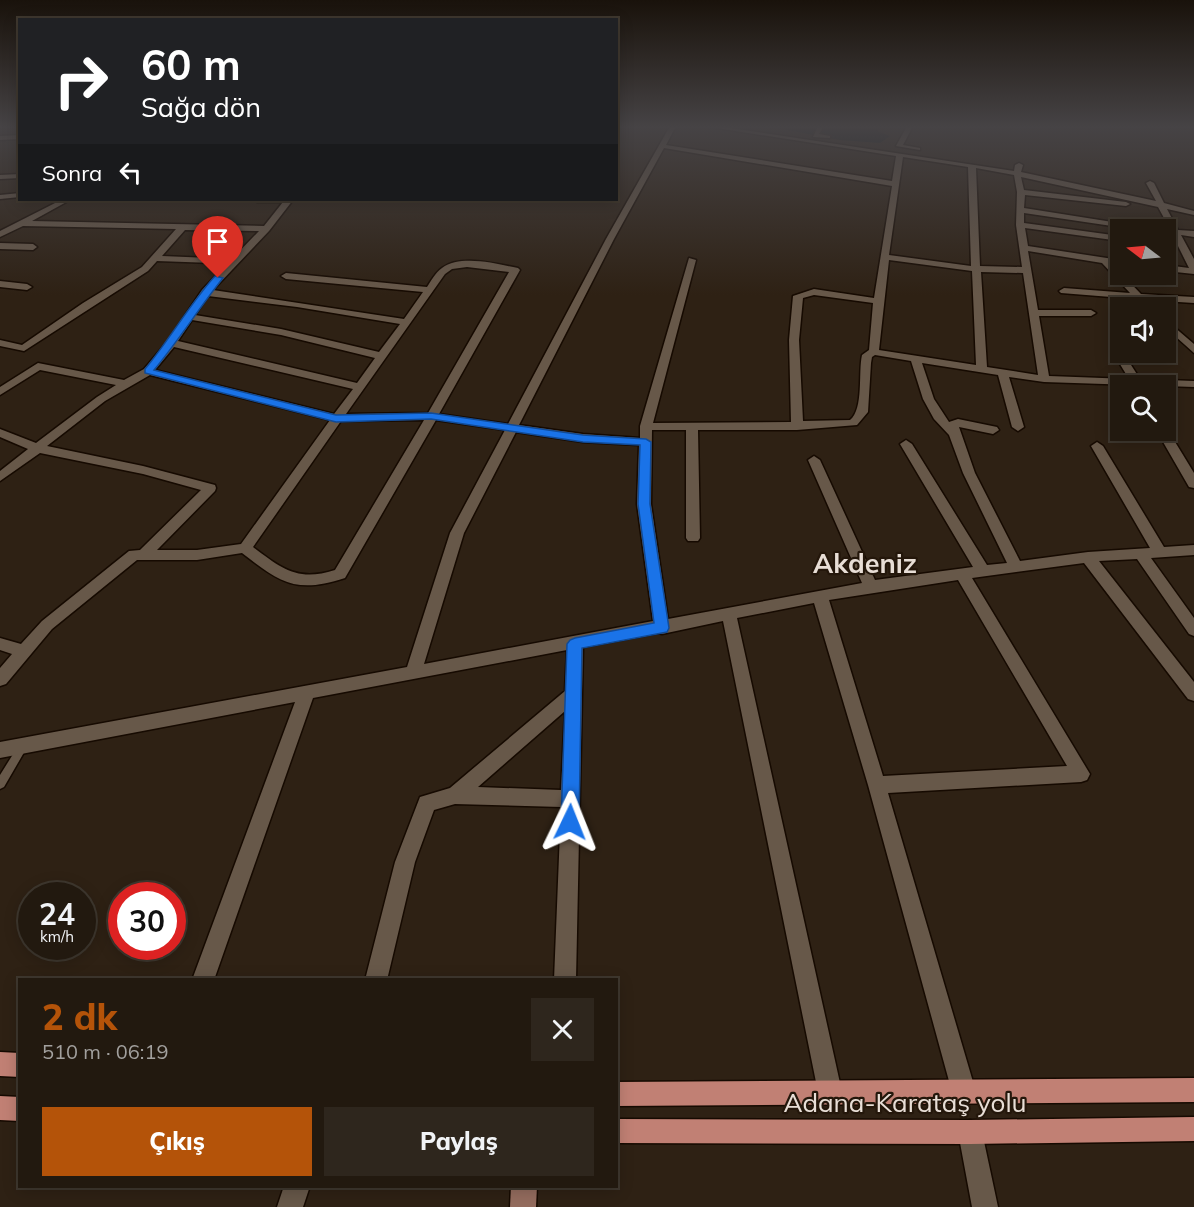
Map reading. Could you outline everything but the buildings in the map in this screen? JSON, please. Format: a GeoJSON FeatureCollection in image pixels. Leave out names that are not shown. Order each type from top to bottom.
{"type":"FeatureCollection","features":[{"type":"Feature","properties":{"kind":"main road"},"geometry":{"type":"LineString","coordinates":[[0,1064],[18,1065]]}},
{"type":"Feature","properties":{"kind":"main road","name":"Adana-Karataş yolu"},"geometry":{"type":"LineString","coordinates":[[618,1094],[1194,1090]]}},
{"type":"Feature","properties":{"kind":"main road"},"geometry":{"type":"LineString","coordinates":[[0,1108],[18,1109]]}},
{"type":"Feature","properties":{"kind":"main road","name":"Adana-Karataş yolu"},"geometry":{"type":"LineString","coordinates":[[618,1131],[970,1132],[1194,1129]]}},
{"type":"Feature","properties":{"kind":"main road"},"geometry":{"type":"LineString","coordinates":[[523,1207],[524,1188]]}},
{"type":"Feature","properties":{"kind":"street"},"geometry":{"type":"LineString","coordinates":[[412,674],[458,533],[641,182]]}},
{"type":"Feature","properties":{"kind":"street"},"geometry":{"type":"LineString","coordinates":[[874,352],[878,302],[895,184],[885,182]]}},
{"type":"Feature","properties":{"kind":"street"},"geometry":{"type":"LineString","coordinates":[[973,182],[982,370]]}},
{"type":"Feature","properties":{"kind":"street"},"geometry":{"type":"LineString","coordinates":[[1019,182],[1021,192],[1020,225],[1044,379]]}},
{"type":"Feature","properties":{"kind":"street"},"geometry":{"type":"LineString","coordinates":[[1054,182],[1194,213]]}},
{"type":"Feature","properties":{"kind":"street"},"geometry":{"type":"LineString","coordinates":[[1150,183],[1169,219]]}},
{"type":"Feature","properties":{"kind":"street"},"geometry":{"type":"LineString","coordinates":[[1021,192],[1163,207]]}},
{"type":"Feature","properties":{"kind":"street"},"geometry":{"type":"LineString","coordinates":[[0,196],[18,195]]}},
{"type":"Feature","properties":{"kind":"street"},"geometry":{"type":"LineString","coordinates":[[2,232],[64,201]]}},
{"type":"Feature","properties":{"kind":"street"},"geometry":{"type":"LineString","coordinates":[[0,477],[101,399],[148,371],[172,343],[206,292],[288,201]]}},
{"type":"Feature","properties":{"kind":"street"},"geometry":{"type":"LineString","coordinates":[[1021,210],[1110,223]]}},
{"type":"Feature","properties":{"kind":"street"},"geometry":{"type":"LineString","coordinates":[[19,223],[266,228]]}},
{"type":"Feature","properties":{"kind":"street"},"geometry":{"type":"LineString","coordinates":[[1020,225],[1110,237]]}},
{"type":"Feature","properties":{"kind":"street"},"geometry":{"type":"LineString","coordinates":[[0,343],[24,348],[86,305],[145,269],[184,226]]}},
{"type":"Feature","properties":{"kind":"street"},"geometry":{"type":"LineString","coordinates":[[1176,232],[1194,234]]}},
{"type":"Feature","properties":{"kind":"street"},"geometry":{"type":"LineString","coordinates":[[1176,232],[1194,269],[1176,268]]}},
{"type":"Feature","properties":{"kind":"street"},"geometry":{"type":"LineString","coordinates":[[0,246],[33,247]]}},
{"type":"Feature","properties":{"kind":"street"},"geometry":{"type":"LineString","coordinates":[[1023,248],[1110,261]]}},
{"type":"Feature","properties":{"kind":"street"},"geometry":{"type":"LineString","coordinates":[[885,257],[976,269],[1026,270]]}},
{"type":"Feature","properties":{"kind":"street"},"geometry":{"type":"LineString","coordinates":[[155,258],[210,261]]}},
{"type":"Feature","properties":{"kind":"street"},"geometry":{"type":"LineString","coordinates":[[662,628],[644,504],[646,426],[692,260]]}},
{"type":"Feature","properties":{"kind":"street"},"geometry":{"type":"LineString","coordinates":[[1104,261],[1137,296]]}},
{"type":"Feature","properties":{"kind":"street"},"geometry":{"type":"LineString","coordinates":[[0,679],[56,618],[134,555],[197,555],[245,548],[289,579],[321,582],[340,574],[431,416],[463,366],[514,270],[465,265],[447,267],[428,290],[245,548]]}},
{"type":"Feature","properties":{"kind":"street"},"geometry":{"type":"LineString","coordinates":[[286,276],[428,290]]}},
{"type":"Feature","properties":{"kind":"street"},"geometry":{"type":"LineString","coordinates":[[0,284],[27,286]]}},
{"type":"Feature","properties":{"kind":"street"},"geometry":{"type":"LineString","coordinates":[[1064,291],[1194,300]]}},
{"type":"Feature","properties":{"kind":"street"},"geometry":{"type":"LineString","coordinates":[[206,292],[406,322]]}},
{"type":"Feature","properties":{"kind":"street"},"geometry":{"type":"LineString","coordinates":[[797,426],[794,340],[798,296],[814,292],[878,302]]}},
{"type":"Feature","properties":{"kind":"street"},"geometry":{"type":"LineString","coordinates":[[1034,313],[1091,313]]}},
{"type":"Feature","properties":{"kind":"street"},"geometry":{"type":"LineString","coordinates":[[189,318],[281,332],[382,356]]}},
{"type":"Feature","properties":{"kind":"street"},"geometry":{"type":"LineString","coordinates":[[1176,333],[1194,350]]}},
{"type":"Feature","properties":{"kind":"street"},"geometry":{"type":"LineString","coordinates":[[172,343],[360,387]]}},
{"type":"Feature","properties":{"kind":"street"},"geometry":{"type":"LineString","coordinates":[[646,426],[797,426],[853,423],[860,420],[864,412],[864,366],[867,356],[874,352],[1003,374],[1044,379],[1110,381]]}},
{"type":"Feature","properties":{"kind":"street"},"geometry":{"type":"LineString","coordinates":[[916,359],[924,391],[937,418],[952,433],[1016,567]]}},
{"type":"Feature","properties":{"kind":"street"},"geometry":{"type":"LineString","coordinates":[[0,392],[38,366],[126,384]]}},
{"type":"Feature","properties":{"kind":"street"},"geometry":{"type":"LineString","coordinates":[[148,371],[336,418],[431,416],[583,438],[646,442]]}},
{"type":"Feature","properties":{"kind":"street"},"geometry":{"type":"LineString","coordinates":[[1003,374],[1018,428]]}},
{"type":"Feature","properties":{"kind":"street"},"geometry":{"type":"LineString","coordinates":[[1176,383],[1194,384]]}},
{"type":"Feature","properties":{"kind":"street"},"geometry":{"type":"LineString","coordinates":[[952,433],[953,425],[958,423],[993,430]]}},
{"type":"Feature","properties":{"kind":"street"},"geometry":{"type":"LineString","coordinates":[[692,427],[693,538]]}},
{"type":"Feature","properties":{"kind":"street"},"geometry":{"type":"LineString","coordinates":[[0,432],[36,448],[143,470],[210,488],[143,555]]}},
{"type":"Feature","properties":{"kind":"street"},"geometry":{"type":"LineString","coordinates":[[1169,441],[1194,484]]}},
{"type":"Feature","properties":{"kind":"street"},"geometry":{"type":"LineString","coordinates":[[906,444],[983,571]]}},
{"type":"Feature","properties":{"kind":"street"},"geometry":{"type":"LineString","coordinates":[[1097,446],[1160,552]]}},
{"type":"Feature","properties":{"kind":"street"},"geometry":{"type":"LineString","coordinates":[[814,460],[872,587]]}},
{"type":"Feature","properties":{"kind":"street"},"geometry":{"type":"LineString","coordinates":[[0,750],[872,587],[1088,557],[1160,552],[1191,554]]}},
{"type":"Feature","properties":{"kind":"street"},"geometry":{"type":"LineString","coordinates":[[1140,553],[1194,630]]}},
{"type":"Feature","properties":{"kind":"street"},"geometry":{"type":"LineString","coordinates":[[1088,557],[1194,694]]}},
{"type":"Feature","properties":{"kind":"street"},"geometry":{"type":"LineString","coordinates":[[877,785],[1081,774],[962,574]]}},
{"type":"Feature","properties":{"kind":"street"},"geometry":{"type":"LineString","coordinates":[[820,597],[877,785],[964,1092]]}},
{"type":"Feature","properties":{"kind":"street"},"geometry":{"type":"LineString","coordinates":[[729,615],[830,1092]]}},
{"type":"Feature","properties":{"kind":"street"},"geometry":{"type":"LineString","coordinates":[[0,644],[25,651]]}},
{"type":"Feature","properties":{"kind":"street"},"geometry":{"type":"LineString","coordinates":[[566,978],[575,644]]}},
{"type":"Feature","properties":{"kind":"street"},"geometry":{"type":"LineString","coordinates":[[204,978],[308,693]]}},
{"type":"Feature","properties":{"kind":"street"},"geometry":{"type":"LineString","coordinates":[[455,795],[573,694]]}},
{"type":"Feature","properties":{"kind":"street"},"geometry":{"type":"LineString","coordinates":[[376,978],[405,862],[427,803],[455,795],[571,799]]}},
{"type":"Feature","properties":{"kind":"street"},"geometry":{"type":"LineString","coordinates":[[970,1132],[985,1207]]}},
{"type":"Feature","properties":{"kind":"street"},"geometry":{"type":"LineString","coordinates":[[290,1207],[296,1188]]}},
{"type":"Feature","properties":{"kind":"lane"},"geometry":{"type":"LineString","coordinates":[[0,784],[23,746]]}},
{"type":"Feature","properties":{"kind":"district","name":"Akdeniz"},"geometry":{"type":"Point","coordinates":[865,564]}},
{"type":"Feature","properties":{"kind":"route"},"geometry":{"type":"LineString","coordinates":[[218,278],[204,294],[172,343],[148,371],[336,418],[431,416],[583,438],[646,442],[644,504],[662,628],[575,644],[570,822]]}}]}
